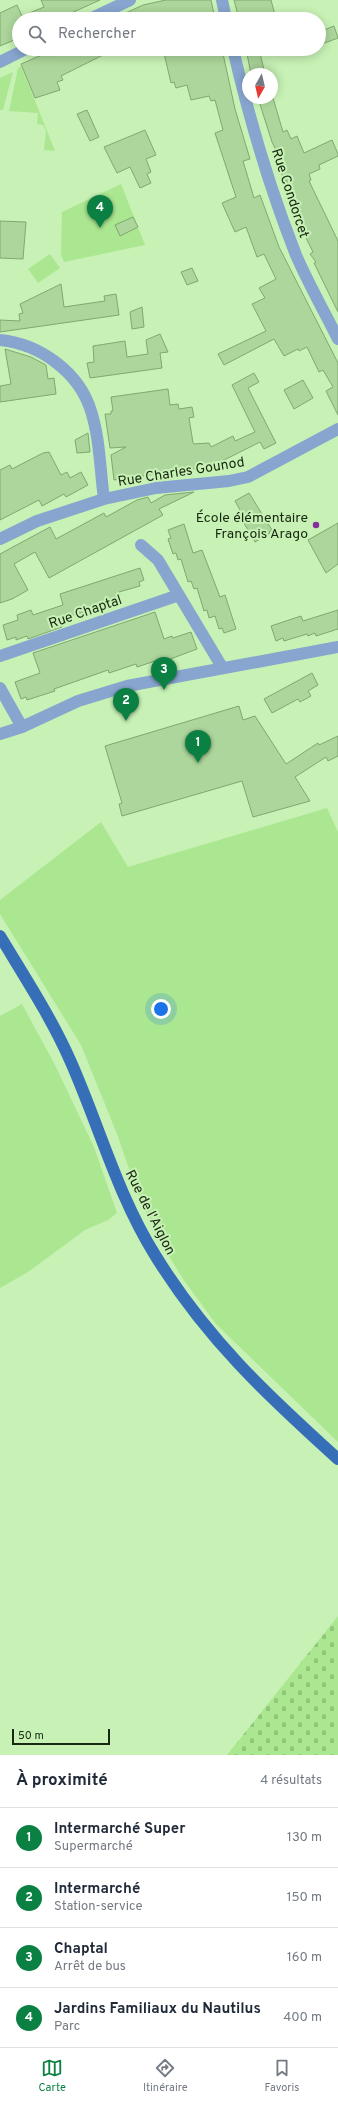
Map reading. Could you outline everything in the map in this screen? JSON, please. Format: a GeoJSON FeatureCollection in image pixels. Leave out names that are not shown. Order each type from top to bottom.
{"type":"FeatureCollection","features":[{"type":"Feature","properties":{"kind":"main road","name":"Rue de l'Aiglon"},"geometry":{"type":"LineString","coordinates":[[0,936],[60,1037],[120,1187],[139,1226],[167,1274],[203,1325],[228,1355],[338,1459]]}},
{"type":"Feature","properties":{"kind":"street"},"geometry":{"type":"LineString","coordinates":[[105,12],[130,0]]}},
{"type":"Feature","properties":{"kind":"street"},"geometry":{"type":"LineString","coordinates":[[222,0],[225,12]]}},
{"type":"Feature","properties":{"kind":"street"},"geometry":{"type":"LineString","coordinates":[[0,62],[12,56]]}},
{"type":"Feature","properties":{"kind":"street","name":"Rue Condorcet"},"geometry":{"type":"LineString","coordinates":[[235,56],[257,135],[288,232],[302,267],[338,339]]}},
{"type":"Feature","properties":{"kind":"street"},"geometry":{"type":"LineString","coordinates":[[0,340],[21,344],[48,356],[69,374],[79,388],[91,410],[95,426],[104,499]]}},
{"type":"Feature","properties":{"kind":"street","name":"Rue Charles Gounod"},"geometry":{"type":"LineString","coordinates":[[0,539],[37,521],[104,499],[179,485],[241,479],[267,468],[338,429]]}},
{"type":"Feature","properties":{"kind":"street"},"geometry":{"type":"LineString","coordinates":[[141,545],[158,560],[222,667]]}},
{"type":"Feature","properties":{"kind":"street","name":"Rue Chaptal"},"geometry":{"type":"LineString","coordinates":[[0,656],[180,595]]}},
{"type":"Feature","properties":{"kind":"street"},"geometry":{"type":"LineString","coordinates":[[0,734],[22,727],[61,708],[115,689],[222,667],[338,647]]}},
{"type":"Feature","properties":{"kind":"street"},"geometry":{"type":"LineString","coordinates":[[0,688],[22,727]]}},
{"type":"Feature","properties":{"kind":"street"},"geometry":{"type":"LineString","coordinates":[[0,744],[22,727]]}},
{"type":"Feature","properties":{"kind":"green space"},"geometry":{"type":"Polygon","coordinates":[[[21,66],[55,151],[44,150],[46,131],[43,125],[37,124],[38,113],[9,111],[18,68],[21,66]]]}},
{"type":"Feature","properties":{"kind":"green space"},"geometry":{"type":"Polygon","coordinates":[[[13,72],[3,110],[0,110],[0,78],[13,72]]]}},
{"type":"Feature","properties":{"kind":"green space"},"geometry":{"type":"Polygon","coordinates":[[[121,184],[145,245],[64,262],[61,255],[62,212],[121,184]]]}},
{"type":"Feature","properties":{"kind":"green space"},"geometry":{"type":"Polygon","coordinates":[[[50,254],[60,268],[38,283],[28,269],[50,254]]]}},
{"type":"Feature","properties":{"kind":"green space"},"geometry":{"type":"Polygon","coordinates":[[[327,808],[338,832],[338,1442],[216,1324],[183,1279],[157,1236],[138,1195],[117,1134],[81,1045],[0,914],[0,900],[101,822],[128,867],[327,808]]]}},
{"type":"Feature","properties":{"kind":"green space"},"geometry":{"type":"Polygon","coordinates":[[[22,1004],[55,1065],[94,1147],[117,1213],[108,1220],[85,1230],[28,1272],[0,1288],[0,1016],[22,1004]]]}},
{"type":"Feature","properties":{"kind":"green space"},"geometry":{"type":"Polygon","coordinates":[[[338,1616],[338,1755],[227,1755],[338,1616]]]}},
{"type":"Feature","properties":{"kind":"building"},"geometry":{"type":"Polygon","coordinates":[[[41,0],[100,0],[73,12],[32,12],[44,7],[41,0]]]}},
{"type":"Feature","properties":{"kind":"building"},"geometry":{"type":"Polygon","coordinates":[[[166,0],[211,0],[214,12],[128,12],[143,5],[166,0]]]}},
{"type":"Feature","properties":{"kind":"building"},"geometry":{"type":"Polygon","coordinates":[[[234,0],[271,0],[274,12],[237,12],[234,0]]]}},
{"type":"Feature","properties":{"kind":"building"},"geometry":{"type":"Polygon","coordinates":[[[17,5],[20,12],[12,12],[12,41],[0,46],[0,13],[17,5]]]}},
{"type":"Feature","properties":{"kind":"building"},"geometry":{"type":"Polygon","coordinates":[[[334,26],[338,38],[326,42],[326,29],[334,26]]]}},
{"type":"Feature","properties":{"kind":"building"},"geometry":{"type":"Polygon","coordinates":[[[39,56],[101,56],[61,76],[63,80],[57,82],[60,90],[35,98],[21,64],[39,56]]]}},
{"type":"Feature","properties":{"kind":"building"},"geometry":{"type":"Polygon","coordinates":[[[165,56],[224,56],[235,109],[250,159],[243,161],[254,198],[260,195],[279,247],[338,363],[338,415],[326,391],[333,387],[323,370],[319,372],[307,347],[299,351],[298,349],[284,356],[274,339],[224,365],[218,354],[266,331],[252,304],[265,298],[259,288],[276,279],[264,254],[257,257],[246,227],[235,232],[222,203],[236,197],[215,133],[223,130],[215,100],[211,101],[209,96],[191,100],[187,85],[176,88],[174,82],[171,83],[165,56]]]}},
{"type":"Feature","properties":{"kind":"building"},"geometry":{"type":"Polygon","coordinates":[[[247,56],[261,56],[264,68],[250,68],[247,56]]]}},
{"type":"Feature","properties":{"kind":"building"},"geometry":{"type":"Polygon","coordinates":[[[260,104],[275,104],[283,132],[287,130],[291,139],[297,136],[304,153],[332,140],[338,154],[338,156],[319,165],[320,169],[309,174],[311,180],[309,181],[338,241],[338,312],[314,263],[316,262],[310,254],[313,252],[296,218],[302,215],[286,180],[284,181],[279,165],[282,163],[272,142],[260,104]]]}},
{"type":"Feature","properties":{"kind":"building"},"geometry":{"type":"Polygon","coordinates":[[[87,110],[99,137],[90,141],[77,114],[87,110]]]}},
{"type":"Feature","properties":{"kind":"building"},"geometry":{"type":"Polygon","coordinates":[[[145,130],[156,155],[146,159],[151,172],[147,174],[151,183],[140,188],[130,167],[117,173],[104,147],[145,130]]]}},
{"type":"Feature","properties":{"kind":"building"},"geometry":{"type":"Polygon","coordinates":[[[133,217],[138,227],[120,236],[115,225],[133,217]]]}},
{"type":"Feature","properties":{"kind":"building"},"geometry":{"type":"Polygon","coordinates":[[[0,221],[26,222],[23,259],[0,258],[0,221]]]}},
{"type":"Feature","properties":{"kind":"building"},"geometry":{"type":"Polygon","coordinates":[[[192,268],[198,281],[187,285],[181,272],[192,268]]]}},
{"type":"Feature","properties":{"kind":"building"},"geometry":{"type":"Polygon","coordinates":[[[61,284],[64,307],[105,301],[104,296],[116,294],[119,315],[0,332],[0,320],[20,321],[19,314],[23,313],[20,304],[61,284]]]}},
{"type":"Feature","properties":{"kind":"building"},"geometry":{"type":"Polygon","coordinates":[[[142,307],[144,327],[132,329],[130,312],[142,307]]]}},
{"type":"Feature","properties":{"kind":"building"},"geometry":{"type":"Polygon","coordinates":[[[160,334],[168,352],[160,353],[162,368],[90,378],[87,363],[94,362],[93,346],[125,341],[127,357],[148,354],[146,340],[160,334]]]}},
{"type":"Feature","properties":{"kind":"building"},"geometry":{"type":"Polygon","coordinates":[[[5,349],[31,357],[46,365],[48,379],[54,378],[56,394],[0,402],[0,386],[11,384],[5,349]]]}},
{"type":"Feature","properties":{"kind":"building"},"geometry":{"type":"Polygon","coordinates":[[[254,373],[259,382],[248,388],[276,443],[264,449],[260,442],[212,466],[114,480],[111,455],[126,447],[110,448],[105,414],[111,414],[111,411],[113,411],[111,397],[168,389],[170,405],[178,404],[179,409],[192,407],[194,417],[189,418],[193,443],[209,443],[211,447],[233,436],[235,441],[255,432],[232,385],[254,373]]]}},
{"type":"Feature","properties":{"kind":"building"},"geometry":{"type":"Polygon","coordinates":[[[303,380],[313,398],[294,409],[284,390],[303,380]]]}},
{"type":"Feature","properties":{"kind":"building"},"geometry":{"type":"Polygon","coordinates":[[[88,433],[90,452],[77,453],[75,440],[88,433]]]}},
{"type":"Feature","properties":{"kind":"building"},"geometry":{"type":"Polygon","coordinates":[[[49,452],[61,475],[67,472],[70,478],[81,472],[88,485],[66,497],[64,494],[42,506],[39,500],[0,520],[0,470],[10,465],[12,469],[43,453],[49,452]]]}},
{"type":"Feature","properties":{"kind":"building"},"geometry":{"type":"Polygon","coordinates":[[[194,492],[159,509],[163,515],[49,578],[35,552],[14,564],[28,590],[12,599],[0,603],[0,554],[50,527],[56,539],[104,513],[106,517],[137,500],[148,497],[151,503],[165,495],[194,492]]]}},
{"type":"Feature","properties":{"kind":"building"},"geometry":{"type":"Polygon","coordinates":[[[249,493],[272,530],[269,532],[270,533],[255,542],[241,518],[244,517],[235,501],[249,493]]]}},
{"type":"Feature","properties":{"kind":"building"},"geometry":{"type":"Polygon","coordinates":[[[338,523],[338,564],[326,573],[308,540],[338,523]]]}},
{"type":"Feature","properties":{"kind":"building"},"geometry":{"type":"Polygon","coordinates":[[[184,524],[193,553],[202,550],[220,597],[225,595],[236,629],[224,633],[222,628],[219,629],[215,616],[209,618],[207,610],[204,611],[197,588],[194,589],[191,581],[188,582],[181,559],[178,560],[176,553],[173,554],[168,539],[171,538],[168,530],[184,524]]]}},
{"type":"Feature","properties":{"kind":"building"},"geometry":{"type":"Polygon","coordinates":[[[140,568],[144,580],[139,582],[140,586],[119,592],[120,595],[89,607],[90,610],[67,617],[68,620],[61,622],[62,627],[28,639],[27,636],[16,640],[16,637],[7,640],[3,625],[18,620],[17,615],[31,610],[33,615],[63,605],[60,594],[140,568]]]}},
{"type":"Feature","properties":{"kind":"building"},"geometry":{"type":"Polygon","coordinates":[[[338,610],[338,629],[316,636],[315,633],[308,636],[307,634],[284,641],[283,638],[276,641],[271,626],[301,616],[303,621],[338,610]]]}},
{"type":"Feature","properties":{"kind":"building"},"geometry":{"type":"Polygon","coordinates":[[[155,612],[164,639],[172,636],[173,638],[191,632],[197,649],[165,661],[164,658],[137,667],[136,664],[109,673],[108,670],[54,689],[55,691],[27,700],[26,697],[21,699],[15,682],[40,673],[33,653],[155,612]]]}},
{"type":"Feature","properties":{"kind":"building"},"geometry":{"type":"Polygon","coordinates":[[[312,673],[318,685],[308,691],[311,696],[300,702],[298,699],[272,713],[264,699],[312,673]]]}},
{"type":"Feature","properties":{"kind":"building"},"geometry":{"type":"Polygon","coordinates":[[[239,706],[243,720],[255,716],[286,764],[318,743],[319,745],[338,736],[338,756],[328,761],[326,757],[295,777],[310,801],[253,817],[242,781],[122,816],[119,804],[122,803],[105,746],[239,706]]]}},
{"type":"Feature","properties":{"kind":"place","name":"Jardins Familiaux du Nautilus"},"geometry":{"type":"Point","coordinates":[100,228]}},
{"type":"Feature","properties":{"kind":"place","name":"École élémentaire François Arago"},"geometry":{"type":"Point","coordinates":[316,525]}},
{"type":"Feature","properties":{"kind":"place","name":"Chaptal"},"geometry":{"type":"Point","coordinates":[164,690]}},
{"type":"Feature","properties":{"kind":"place","name":"Intermarché"},"geometry":{"type":"Point","coordinates":[126,721]}},
{"type":"Feature","properties":{"kind":"place","name":"Intermarché Super"},"geometry":{"type":"Point","coordinates":[198,763]}}]}
